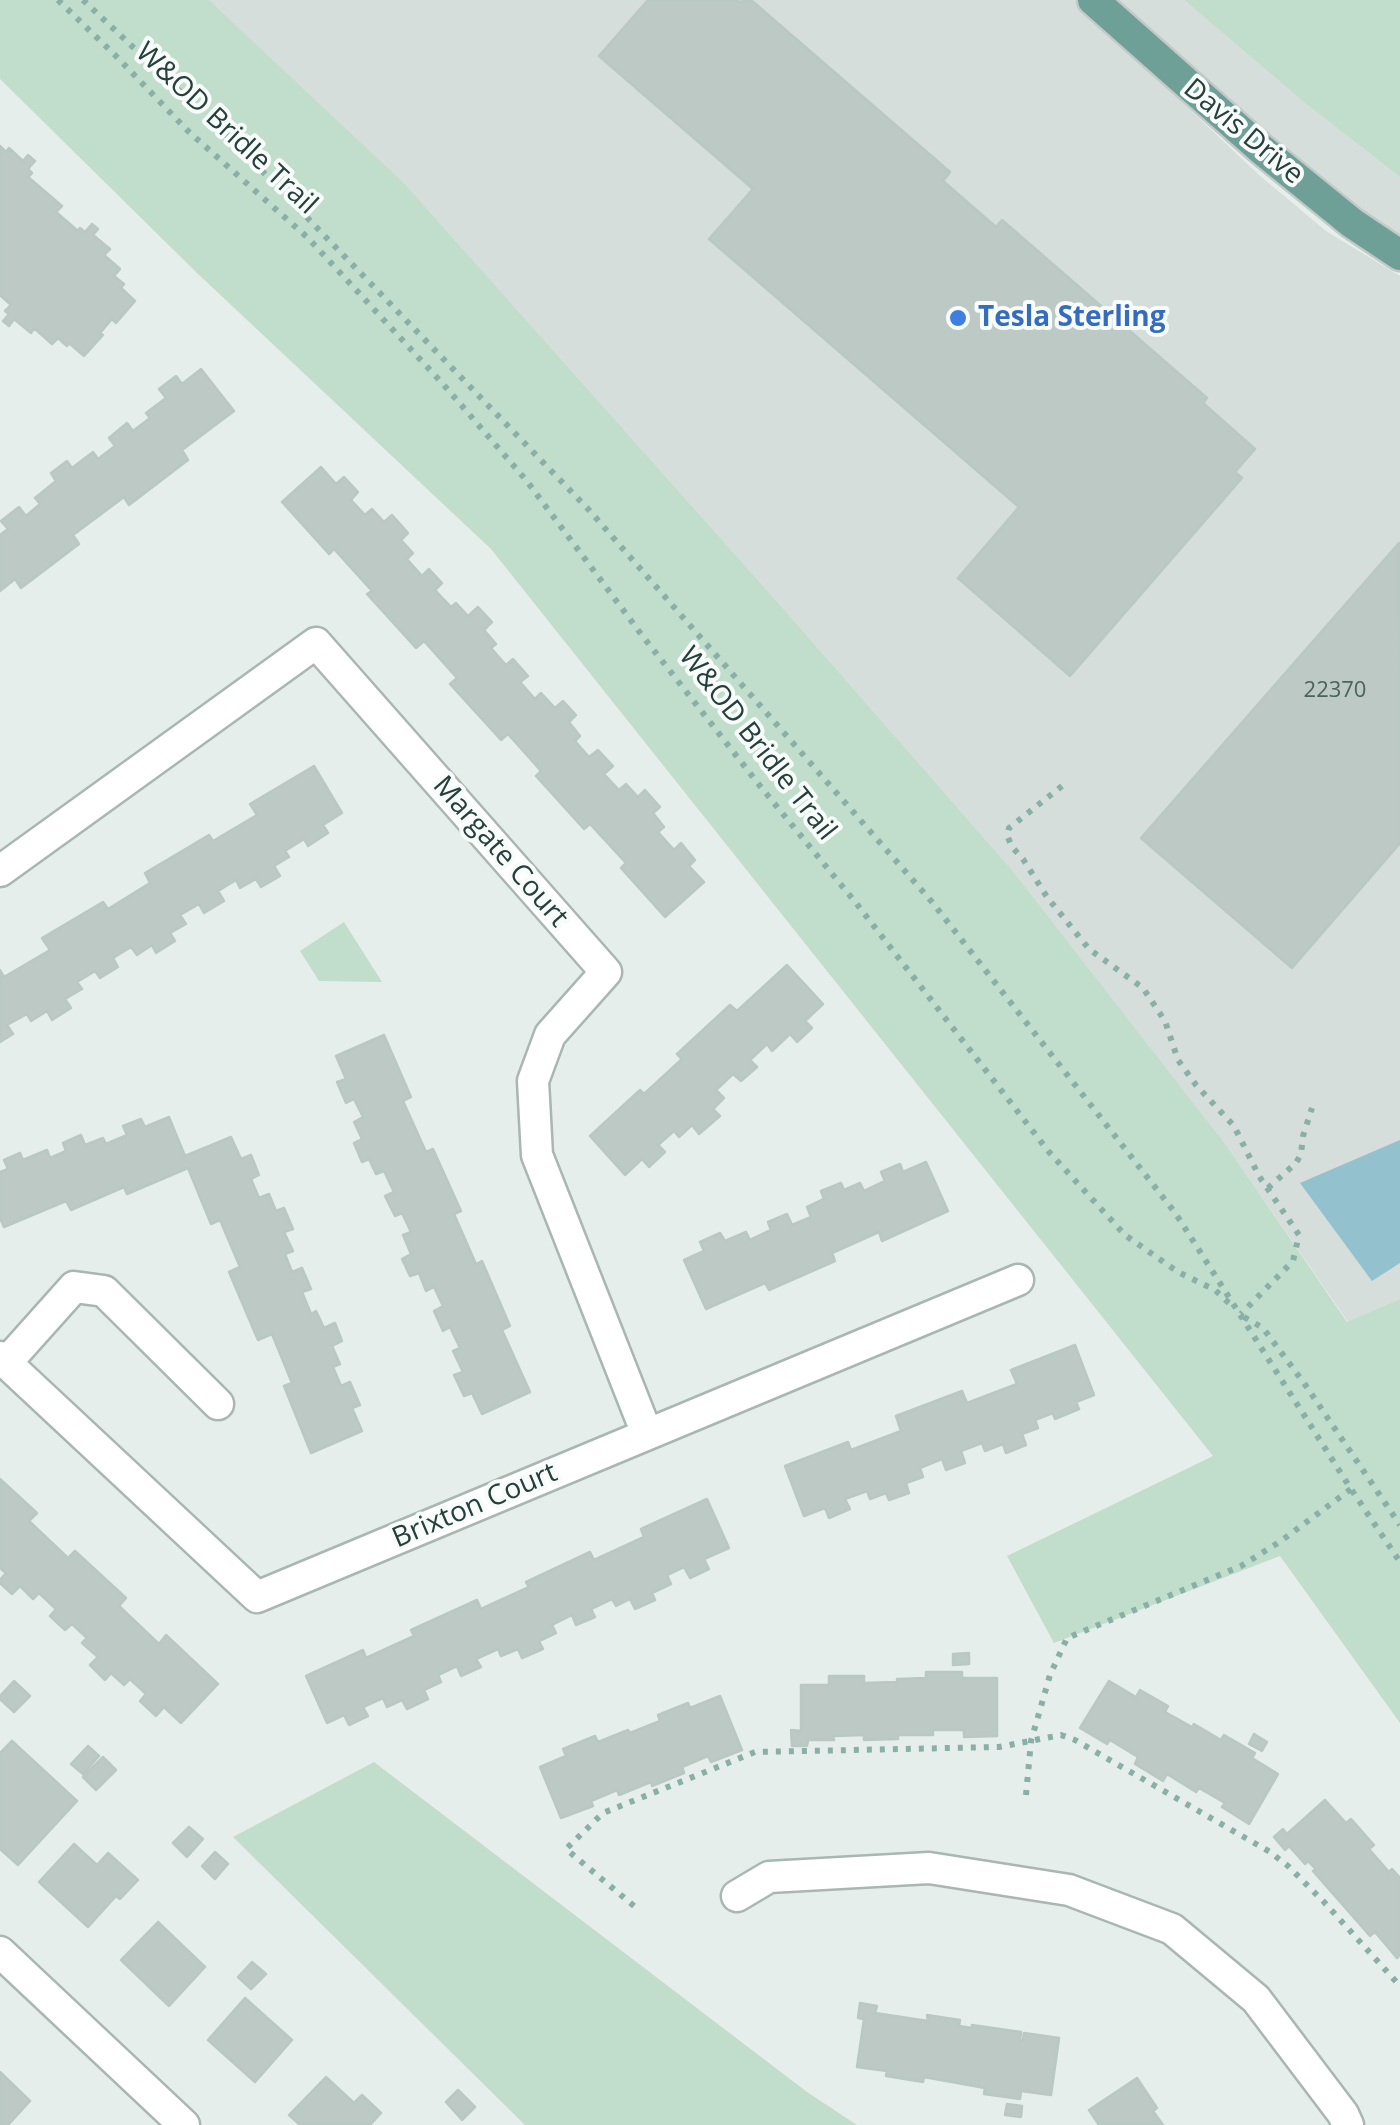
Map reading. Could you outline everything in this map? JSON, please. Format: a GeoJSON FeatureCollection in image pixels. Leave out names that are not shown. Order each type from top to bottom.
{"type":"FeatureCollection","features":[{"type":"Feature","properties":{"kind":"main road","name":"Davis Drive"},"geometry":{"type":"LineString","coordinates":[[1094,0],[1260,149],[1352,223],[1400,255]]}},
{"type":"Feature","properties":{"kind":"street","name":"Margate Court"},"geometry":{"type":"LineString","coordinates":[[0,871],[316,643],[606,972],[550,1034],[533,1081],[537,1156],[647,1434]]}},
{"type":"Feature","properties":{"kind":"street","name":"Brixton Court"},"geometry":{"type":"LineString","coordinates":[[3,1360],[257,1597],[1018,1280]]}},
{"type":"Feature","properties":{"kind":"street"},"geometry":{"type":"LineString","coordinates":[[3,1360],[74,1287],[104,1291],[218,1404]]}},
{"type":"Feature","properties":{"kind":"street"},"geometry":{"type":"LineString","coordinates":[[737,1896],[769,1877],[929,1868],[1070,1890],[1172,1928],[1256,1999],[1348,2125]]}},
{"type":"Feature","properties":{"kind":"street"},"geometry":{"type":"LineString","coordinates":[[0,1952],[184,2125]]}},
{"type":"Feature","properties":{"kind":"path","name":"W&OD Bridle Trail"},"geometry":{"type":"LineString","coordinates":[[58,0],[188,131],[308,238],[444,384],[526,480],[760,786],[1062,1166],[1125,1236],[1178,1272],[1215,1290],[1240,1314],[1264,1328],[1400,1524]]}},
{"type":"Feature","properties":{"kind":"path"},"geometry":{"type":"LineString","coordinates":[[82,0],[240,148],[589,510],[932,902],[1176,1214],[1400,1562]]}},
{"type":"Feature","properties":{"kind":"path"},"geometry":{"type":"LineString","coordinates":[[1062,786],[1009,828],[1007,836],[1012,846],[1089,949],[1143,988],[1165,1022],[1178,1060],[1234,1126],[1277,1206],[1299,1235],[1293,1261],[1240,1314]]}},
{"type":"Feature","properties":{"kind":"path"},"geometry":{"type":"LineString","coordinates":[[1268,1188],[1301,1154],[1312,1108]]}},
{"type":"Feature","properties":{"kind":"path"},"geometry":{"type":"LineString","coordinates":[[1026,1795],[1031,1741],[1050,1675],[1067,1638],[1242,1566],[1281,1542],[1350,1489]]}},
{"type":"Feature","properties":{"kind":"path"},"geometry":{"type":"LineString","coordinates":[[634,1906],[566,1848],[603,1812],[755,1752],[999,1747],[1061,1735],[1270,1852],[1324,1902],[1400,1986]]}},
{"type":"Feature","properties":{"kind":"shaded area"},"geometry":{"type":"Polygon","coordinates":[[[209,0],[1074,0],[1259,175],[1326,231],[1400,276],[1400,1299],[1348,1322],[1226,1145],[1012,870],[404,183],[209,0]]]}},
{"type":"Feature","properties":{"kind":"shaded area"},"geometry":{"type":"Polygon","coordinates":[[[1093,0],[1184,0],[1400,177],[1400,255],[1093,0]]]}},
{"type":"Feature","properties":{"kind":"green space"},"geometry":{"type":"Polygon","coordinates":[[[0,0],[209,0],[404,183],[1012,870],[1226,1145],[1347,1322],[1400,1299],[1400,1723],[1280,1556],[1054,1643],[1007,1556],[1213,1456],[491,549],[197,273],[0,79],[0,0]]]}},
{"type":"Feature","properties":{"kind":"green space"},"geometry":{"type":"Polygon","coordinates":[[[1184,0],[1400,0],[1400,177],[1305,103],[1184,0]]]}},
{"type":"Feature","properties":{"kind":"green space"},"geometry":{"type":"Polygon","coordinates":[[[344,922],[382,982],[319,981],[300,951],[344,922]]]}},
{"type":"Feature","properties":{"kind":"green space"},"geometry":{"type":"Polygon","coordinates":[[[374,1762],[807,2092],[857,2125],[525,2125],[233,1837],[374,1762]]]}},
{"type":"Feature","properties":{"kind":"water"},"geometry":{"type":"Polygon","coordinates":[[[1400,1140],[1400,1263],[1372,1281],[1300,1183],[1400,1140]]]}},
{"type":"Feature","properties":{"kind":"building","name":"Tesla Sterling"},"geometry":{"type":"Polygon","coordinates":[[[648,0],[751,0],[950,172],[943,181],[996,227],[1002,220],[1207,398],[1203,403],[1255,449],[1235,472],[1242,478],[1070,676],[958,578],[1019,507],[709,239],[753,189],[599,56],[648,0]]]}},
{"type":"Feature","properties":{"kind":"building"},"geometry":{"type":"Polygon","coordinates":[[[0,146],[6,152],[9,148],[23,161],[28,155],[35,161],[28,169],[32,173],[28,177],[62,206],[56,212],[78,231],[80,228],[85,232],[92,224],[98,229],[93,235],[110,249],[104,255],[120,269],[114,276],[135,301],[116,323],[112,319],[84,356],[58,338],[52,344],[34,328],[31,333],[14,319],[9,326],[3,321],[11,305],[0,295],[0,146]]]}},
{"type":"Feature","properties":{"kind":"building"},"geometry":{"type":"Polygon","coordinates":[[[201,369],[234,411],[182,450],[188,460],[129,505],[124,497],[73,535],[79,544],[21,588],[15,579],[0,591],[0,535],[8,529],[1,521],[19,507],[26,516],[40,504],[35,498],[56,481],[51,473],[67,461],[72,468],[93,452],[98,459],[115,446],[109,438],[127,423],[133,431],[150,418],[146,413],[166,398],[159,389],[176,376],[182,384],[201,369]]]}},
{"type":"Feature","properties":{"kind":"building"},"geometry":{"type":"Polygon","coordinates":[[[321,467],[336,484],[344,477],[358,492],[351,500],[365,515],[372,509],[384,522],[392,515],[408,533],[401,540],[413,553],[407,559],[422,576],[429,569],[442,583],[435,590],[451,607],[456,603],[468,616],[478,607],[492,622],[484,630],[496,644],[491,648],[506,665],[513,659],[528,676],[520,682],[535,699],[541,693],[555,708],[563,701],[576,715],[569,722],[580,736],[575,741],[589,757],[598,750],[613,766],[604,774],[619,790],[626,784],[638,797],[645,790],[660,807],[653,813],[664,827],[658,832],[674,850],[681,843],[695,860],[689,866],[704,882],[665,917],[621,868],[626,863],[590,824],[584,829],[536,776],[541,771],[508,734],[501,740],[450,684],[457,678],[424,641],[416,648],[367,594],[372,591],[334,549],[329,554],[282,502],[321,467]]]}},
{"type":"Feature","properties":{"kind":"building"},"geometry":{"type":"Polygon","coordinates":[[[1399,543],[1400,843],[1292,968],[1141,838],[1399,543]]]}},
{"type":"Feature","properties":{"kind":"building"},"geometry":{"type":"Polygon","coordinates":[[[314,766],[342,813],[323,825],[328,833],[308,846],[304,839],[285,851],[289,857],[274,866],[280,876],[261,887],[256,879],[240,888],[236,880],[218,891],[224,901],[204,913],[199,904],[180,915],[186,924],[170,933],[175,941],[156,953],[152,945],[137,955],[131,947],[113,958],[118,967],[100,978],[95,971],[77,982],[82,989],[65,999],[71,1008],[52,1020],[47,1011],[31,1021],[27,1014],[7,1025],[13,1034],[0,1042],[0,970],[4,977],[50,950],[42,938],[103,902],[108,909],[150,883],[145,873],[209,835],[213,841],[257,815],[250,804],[314,766]]]}},
{"type":"Feature","properties":{"kind":"building"},"geometry":{"type":"Polygon","coordinates":[[[787,965],[823,1004],[805,1021],[812,1028],[797,1042],[790,1034],[772,1051],[767,1044],[750,1060],[757,1067],[741,1081],[733,1074],[716,1090],[724,1098],[713,1109],[720,1116],[699,1134],[692,1125],[679,1137],[674,1131],[658,1145],[665,1152],[649,1167],[642,1159],[625,1175],[590,1136],[640,1090],[644,1094],[682,1059],[677,1054],[730,1005],[737,1011],[787,965]]]}},
{"type":"Feature","properties":{"kind":"building"},"geometry":{"type":"Polygon","coordinates":[[[384,1035],[411,1097],[403,1101],[426,1152],[433,1149],[461,1211],[454,1214],[476,1264],[482,1261],[510,1326],[502,1330],[530,1392],[482,1414],[472,1393],[464,1396],[454,1375],[463,1372],[453,1351],[460,1348],[450,1327],[443,1331],[434,1311],[443,1306],[434,1287],[426,1291],[419,1273],[410,1276],[402,1259],[411,1254],[403,1235],[411,1232],[402,1213],[395,1216],[385,1196],[394,1192],[384,1171],[376,1174],[369,1159],[362,1162],[354,1143],[362,1139],[354,1122],[363,1117],[354,1099],[346,1103],[337,1082],[346,1079],[336,1056],[384,1035]]]}},
{"type":"Feature","properties":{"kind":"building"},"geometry":{"type":"Polygon","coordinates":[[[169,1117],[185,1156],[231,1137],[241,1159],[251,1155],[259,1175],[251,1179],[259,1198],[269,1194],[276,1211],[284,1208],[293,1229],[284,1232],[293,1251],[285,1254],[292,1272],[302,1268],[311,1289],[302,1292],[311,1314],[316,1311],[324,1328],[335,1323],[342,1341],[332,1346],[340,1364],[333,1367],[341,1386],[350,1382],[360,1405],[352,1408],[362,1431],[311,1453],[284,1386],[292,1383],[272,1334],[258,1340],[229,1272],[240,1267],[220,1220],[211,1224],[188,1168],[127,1194],[124,1187],[71,1210],[66,1201],[4,1227],[0,1218],[0,1172],[8,1169],[4,1160],[20,1153],[23,1160],[47,1150],[50,1158],[66,1151],[63,1143],[81,1135],[85,1145],[103,1138],[106,1144],[127,1135],[123,1126],[141,1119],[145,1127],[169,1117]]]}},
{"type":"Feature","properties":{"kind":"building"},"geometry":{"type":"Polygon","coordinates":[[[926,1162],[948,1211],[882,1241],[879,1232],[832,1253],[835,1261],[769,1290],[765,1283],[706,1309],[684,1260],[704,1251],[700,1242],[720,1233],[725,1241],[746,1232],[750,1240],[771,1230],[768,1222],[787,1214],[792,1225],[811,1217],[807,1207],[824,1199],[821,1191],[841,1183],[844,1190],[860,1183],[864,1191],[885,1181],[881,1172],[900,1164],[903,1172],[926,1162]]]}},
{"type":"Feature","properties":{"kind":"building"},"geometry":{"type":"Polygon","coordinates":[[[1075,1345],[1094,1395],[1076,1402],[1079,1409],[1055,1419],[1053,1413],[1035,1420],[1038,1428],[1022,1434],[1026,1445],[1006,1453],[1003,1444],[985,1451],[982,1443],[961,1451],[965,1463],[946,1470],[942,1459],[920,1468],[923,1477],[906,1483],[909,1493],[889,1500],[886,1493],[870,1499],[867,1491],[845,1499],[850,1509],[829,1518],[825,1508],[804,1516],[785,1466],[848,1442],[851,1450],[901,1431],[896,1416],[962,1391],[967,1403],[1017,1384],[1011,1370],[1075,1345]]]}},
{"type":"Feature","properties":{"kind":"building"},"geometry":{"type":"Polygon","coordinates":[[[0,1479],[37,1513],[29,1521],[68,1558],[75,1551],[126,1598],[119,1606],[159,1644],[166,1635],[218,1684],[181,1723],[164,1707],[156,1716],[140,1701],[146,1694],[130,1679],[124,1685],[111,1673],[105,1680],[90,1665],[98,1657],[82,1643],[87,1638],[72,1624],[65,1630],[50,1616],[56,1609],[39,1593],[33,1599],[20,1586],[12,1594],[0,1583],[6,1573],[0,1568],[0,1479]]]}},
{"type":"Feature","properties":{"kind":"building"},"geometry":{"type":"Polygon","coordinates":[[[707,1499],[729,1548],[704,1559],[709,1569],[690,1578],[684,1567],[667,1575],[671,1584],[652,1593],[655,1600],[635,1609],[630,1599],[616,1606],[612,1599],[591,1609],[595,1617],[576,1625],[572,1615],[552,1625],[556,1633],[539,1641],[543,1649],[522,1658],[518,1649],[501,1656],[498,1649],[476,1659],[481,1667],[461,1676],[457,1666],[438,1675],[441,1682],[424,1690],[428,1699],[407,1709],[402,1700],[387,1707],[383,1698],[363,1707],[368,1716],[349,1725],[344,1715],[327,1723],[306,1676],[363,1650],[366,1658],[414,1636],[411,1630],[477,1600],[481,1609],[529,1587],[526,1582],[590,1552],[594,1560],[644,1537],[641,1529],[707,1499]]]}},
{"type":"Feature","properties":{"kind":"building"},"geometry":{"type":"Polygon","coordinates":[[[969,1653],[969,1664],[953,1665],[953,1654],[969,1653]]]}},
{"type":"Feature","properties":{"kind":"building"},"geometry":{"type":"Polygon","coordinates":[[[926,1672],[962,1672],[962,1678],[997,1678],[997,1736],[964,1737],[964,1730],[933,1730],[933,1735],[898,1735],[898,1739],[833,1736],[834,1740],[808,1740],[807,1746],[792,1746],[791,1730],[801,1731],[801,1685],[829,1685],[829,1676],[864,1676],[864,1683],[897,1682],[926,1678],[926,1672]]]}},
{"type":"Feature","properties":{"kind":"building"},"geometry":{"type":"Polygon","coordinates":[[[14,1681],[30,1696],[14,1712],[0,1696],[14,1681]]]}},
{"type":"Feature","properties":{"kind":"building"},"geometry":{"type":"Polygon","coordinates":[[[1109,1681],[1136,1697],[1140,1690],[1168,1706],[1165,1712],[1192,1727],[1194,1724],[1221,1740],[1224,1735],[1255,1753],[1252,1758],[1278,1774],[1249,1824],[1222,1807],[1225,1803],[1199,1788],[1196,1792],[1167,1774],[1163,1781],[1135,1764],[1138,1757],[1080,1728],[1109,1681]]]}},
{"type":"Feature","properties":{"kind":"building"},"geometry":{"type":"Polygon","coordinates":[[[720,1696],[742,1750],[711,1762],[708,1756],[682,1767],[684,1773],[652,1786],[651,1782],[619,1795],[617,1790],[591,1801],[593,1806],[561,1818],[540,1767],[566,1756],[563,1749],[595,1736],[598,1742],[628,1730],[630,1733],[660,1721],[658,1715],[720,1696]]]}},
{"type":"Feature","properties":{"kind":"building"},"geometry":{"type":"Polygon","coordinates":[[[1254,1734],[1267,1742],[1262,1751],[1249,1744],[1254,1734]]]}},
{"type":"Feature","properties":{"kind":"building"},"geometry":{"type":"Polygon","coordinates":[[[12,1741],[77,1801],[18,1865],[0,1849],[0,1753],[12,1741]]]}},
{"type":"Feature","properties":{"kind":"building"},"geometry":{"type":"Polygon","coordinates":[[[88,1746],[99,1756],[83,1774],[71,1764],[88,1746]]]}},
{"type":"Feature","properties":{"kind":"building"},"geometry":{"type":"Polygon","coordinates":[[[103,1757],[116,1770],[96,1790],[83,1777],[103,1757]]]}},
{"type":"Feature","properties":{"kind":"building"},"geometry":{"type":"Polygon","coordinates":[[[1325,1800],[1346,1823],[1351,1819],[1374,1845],[1369,1849],[1389,1872],[1392,1869],[1400,1878],[1397,1958],[1375,1932],[1370,1936],[1308,1861],[1305,1864],[1289,1846],[1285,1850],[1274,1837],[1283,1829],[1287,1834],[1325,1800]]]}},
{"type":"Feature","properties":{"kind":"building"},"geometry":{"type":"Polygon","coordinates":[[[189,1827],[203,1839],[187,1857],[173,1843],[189,1827]]]}},
{"type":"Feature","properties":{"kind":"building"},"geometry":{"type":"Polygon","coordinates":[[[74,1844],[97,1865],[108,1853],[138,1880],[120,1899],[116,1896],[88,1927],[39,1882],[74,1844]]]}},
{"type":"Feature","properties":{"kind":"building"},"geometry":{"type":"Polygon","coordinates":[[[215,1852],[228,1864],[215,1879],[202,1866],[215,1852]]]}},
{"type":"Feature","properties":{"kind":"building"},"geometry":{"type":"Polygon","coordinates":[[[158,1922],[205,1967],[169,2006],[121,1960],[158,1922]]]}},
{"type":"Feature","properties":{"kind":"building"},"geometry":{"type":"Polygon","coordinates":[[[252,1962],[266,1974],[251,1989],[238,1977],[252,1962]]]}},
{"type":"Feature","properties":{"kind":"building"},"geometry":{"type":"Polygon","coordinates":[[[245,1998],[292,2040],[255,2082],[208,2040],[245,1998]]]}},
{"type":"Feature","properties":{"kind":"building"},"geometry":{"type":"Polygon","coordinates":[[[860,2003],[877,2006],[875,2013],[928,2021],[927,2015],[960,2020],[959,2026],[1021,2032],[1020,2041],[1024,2033],[1059,2038],[1051,2095],[1021,2091],[1020,2099],[984,2094],[985,2088],[924,2077],[923,2082],[886,2076],[887,2071],[857,2067],[864,2019],[858,2018],[860,2003]]]}},
{"type":"Feature","properties":{"kind":"building"},"geometry":{"type":"Polygon","coordinates":[[[0,2072],[30,2101],[8,2125],[0,2125],[0,2072]]]}},
{"type":"Feature","properties":{"kind":"building"},"geometry":{"type":"Polygon","coordinates":[[[326,2077],[354,2103],[362,2095],[381,2113],[370,2125],[300,2125],[289,2115],[326,2077]]]}},
{"type":"Feature","properties":{"kind":"building"},"geometry":{"type":"Polygon","coordinates":[[[1137,2078],[1163,2125],[1099,2125],[1089,2110],[1137,2078]]]}},
{"type":"Feature","properties":{"kind":"building"},"geometry":{"type":"Polygon","coordinates":[[[458,2090],[475,2107],[462,2120],[446,2102],[458,2090]]]}},
{"type":"Feature","properties":{"kind":"building"},"geometry":{"type":"Polygon","coordinates":[[[1007,2104],[1022,2106],[1021,2117],[1005,2115],[1007,2104]]]}},
{"type":"Feature","properties":{"kind":"place","name":"Tesla Sterling"},"geometry":{"type":"Point","coordinates":[958,318]}}]}
